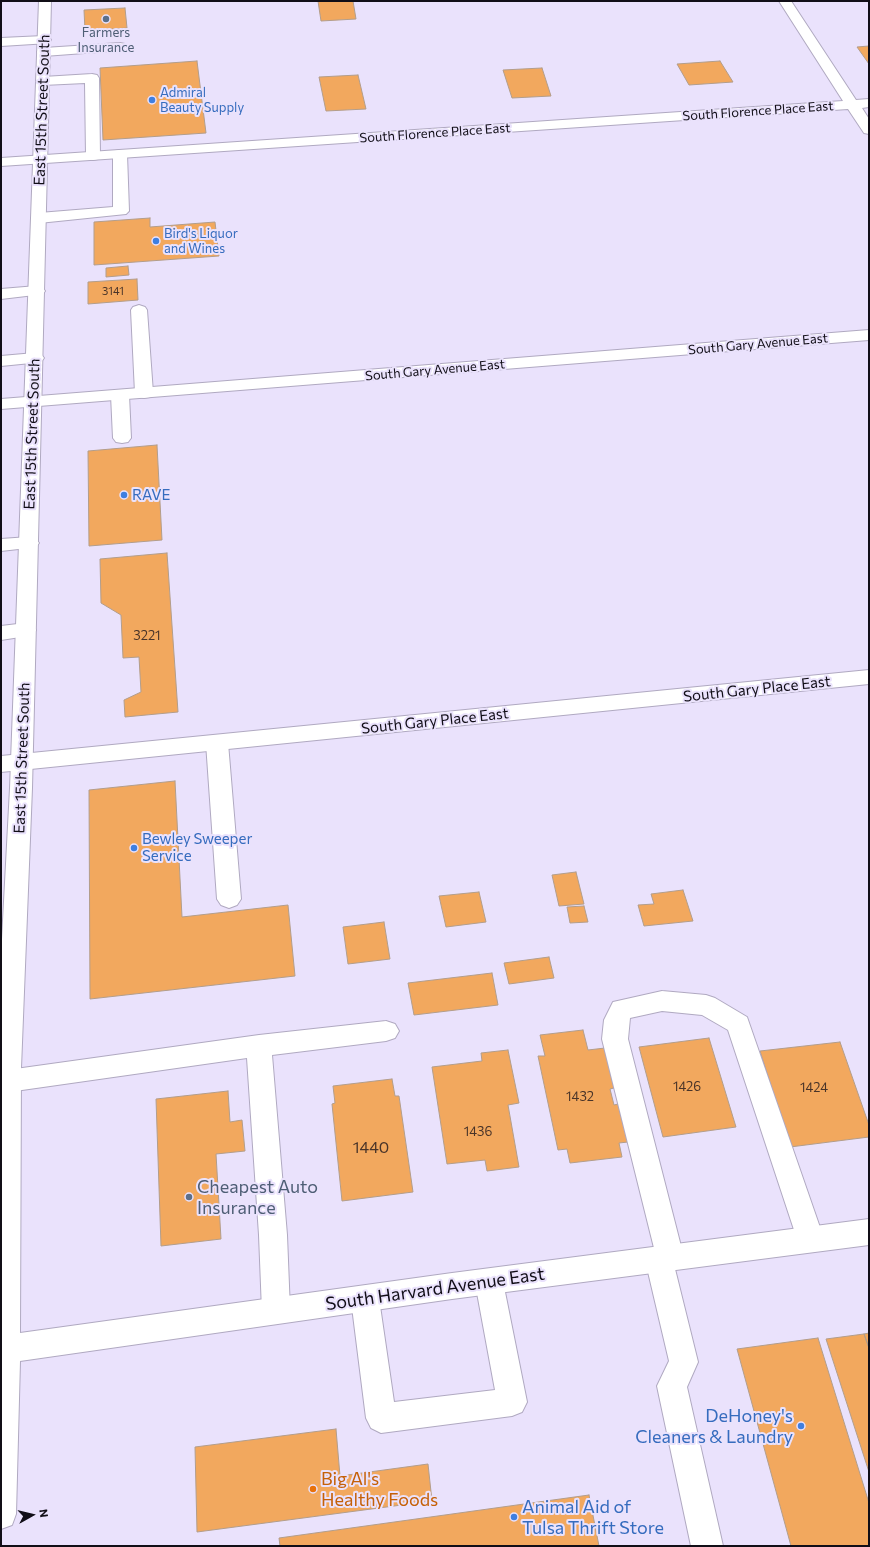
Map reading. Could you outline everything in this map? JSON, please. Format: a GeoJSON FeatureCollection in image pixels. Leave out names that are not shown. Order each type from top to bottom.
{"type":"FeatureCollection","features":[{"type":"Feature","properties":{"kind":"street","name":"East 15th Street South"},"geometry":{"type":"LineString","coordinates":[[1,1514],[4,1209],[8,1081],[5,1022],[11,763],[26,630],[45,1]]}},
{"type":"Feature","properties":{"kind":"street"},"geometry":{"type":"LineString","coordinates":[[785,1],[869,130]]}},
{"type":"Feature","properties":{"kind":"street"},"geometry":{"type":"LineString","coordinates":[[1,42],[44,46],[120,47]]}},
{"type":"Feature","properties":{"kind":"street"},"geometry":{"type":"LineString","coordinates":[[43,81],[92,78],[93,156]]}},
{"type":"Feature","properties":{"kind":"street","name":"South Florence Place East"},"geometry":{"type":"LineString","coordinates":[[1,162],[869,103]]}},
{"type":"Feature","properties":{"kind":"street"},"geometry":{"type":"LineString","coordinates":[[39,218],[121,211],[120,154]]}},
{"type":"Feature","properties":{"kind":"street"},"geometry":{"type":"LineString","coordinates":[[1,294],[37,290]]}},
{"type":"Feature","properties":{"kind":"street"},"geometry":{"type":"LineString","coordinates":[[139,310],[144,393]]}},
{"type":"Feature","properties":{"kind":"street","name":"South Gary Avenue East"},"geometry":{"type":"LineString","coordinates":[[1,404],[869,335]]}},
{"type":"Feature","properties":{"kind":"street"},"geometry":{"type":"LineString","coordinates":[[1,361],[35,358]]}},
{"type":"Feature","properties":{"kind":"street"},"geometry":{"type":"LineString","coordinates":[[120,395],[122,438]]}},
{"type":"Feature","properties":{"kind":"street"},"geometry":{"type":"LineString","coordinates":[[1,545],[29,543]]}},
{"type":"Feature","properties":{"kind":"street"},"geometry":{"type":"LineString","coordinates":[[1,632],[26,630]]}},
{"type":"Feature","properties":{"kind":"street","name":"South Gary Place East"},"geometry":{"type":"LineString","coordinates":[[11,763],[869,677]]}},
{"type":"Feature","properties":{"kind":"street"},"geometry":{"type":"LineString","coordinates":[[217,742],[229,899]]}},
{"type":"Feature","properties":{"kind":"street"},"geometry":{"type":"LineString","coordinates":[[707,1546],[672,1386],[684,1362],[664,1258],[615,1039],[616,1020],[622,1009],[662,1001],[706,1005],[738,1024],[810,1239]]}},
{"type":"Feature","properties":{"kind":"street"},"geometry":{"type":"LineString","coordinates":[[8,1081],[259,1046],[386,1031]]}},
{"type":"Feature","properties":{"kind":"street"},"geometry":{"type":"LineString","coordinates":[[259,1046],[273,1235],[276,1311]]}},
{"type":"Feature","properties":{"kind":"street","name":"South Harvard Avenue East"},"geometry":{"type":"LineString","coordinates":[[3,1350],[365,1298],[869,1232]]}},
{"type":"Feature","properties":{"kind":"street"},"geometry":{"type":"LineString","coordinates":[[365,1298],[381,1418],[512,1402],[489,1282]]}},
{"type":"Feature","properties":{"kind":"building"},"geometry":{"type":"Polygon","coordinates":[[[318,1],[353,1],[356,19],[321,21],[318,1]]]}},
{"type":"Feature","properties":{"kind":"building","name":"Farmers Insurance"},"geometry":{"type":"Polygon","coordinates":[[[125,8],[127,28],[85,31],[84,10],[125,8]]]}},
{"type":"Feature","properties":{"kind":"building"},"geometry":{"type":"Polygon","coordinates":[[[869,46],[869,64],[857,47],[869,46]]]}},
{"type":"Feature","properties":{"kind":"building","name":"Admiral Beauty Supply"},"geometry":{"type":"Polygon","coordinates":[[[197,61],[206,133],[103,140],[100,68],[197,61]]]}},
{"type":"Feature","properties":{"kind":"building"},"geometry":{"type":"Polygon","coordinates":[[[720,61],[733,82],[689,85],[677,64],[720,61]]]}},
{"type":"Feature","properties":{"kind":"building"},"geometry":{"type":"Polygon","coordinates":[[[542,68],[551,96],[512,98],[503,70],[542,68]]]}},
{"type":"Feature","properties":{"kind":"building"},"geometry":{"type":"Polygon","coordinates":[[[358,75],[366,109],[326,111],[319,77],[358,75]]]}},
{"type":"Feature","properties":{"kind":"building","name":"Bird's Liquor and Wines"},"geometry":{"type":"Polygon","coordinates":[[[150,218],[150,227],[215,222],[219,256],[94,265],[94,222],[150,218]]]}},
{"type":"Feature","properties":{"kind":"building"},"geometry":{"type":"Polygon","coordinates":[[[128,266],[129,275],[106,277],[106,268],[128,266]]]}},
{"type":"Feature","properties":{"kind":"building"},"geometry":{"type":"Polygon","coordinates":[[[137,279],[138,300],[88,304],[88,282],[137,279]]]}},
{"type":"Feature","properties":{"kind":"building","name":"RAVE"},"geometry":{"type":"Polygon","coordinates":[[[157,445],[162,540],[89,546],[88,451],[157,445]]]}},
{"type":"Feature","properties":{"kind":"building"},"geometry":{"type":"Polygon","coordinates":[[[167,553],[178,712],[125,717],[124,700],[141,692],[139,657],[123,658],[121,615],[101,603],[100,559],[167,553]]]}},
{"type":"Feature","properties":{"kind":"building","name":"Bewley Sweeper Service"},"geometry":{"type":"Polygon","coordinates":[[[175,781],[182,917],[288,905],[295,976],[90,999],[89,790],[175,781]]]}},
{"type":"Feature","properties":{"kind":"building"},"geometry":{"type":"Polygon","coordinates":[[[576,872],[584,904],[559,906],[552,875],[576,872]]]}},
{"type":"Feature","properties":{"kind":"building"},"geometry":{"type":"Polygon","coordinates":[[[683,890],[693,921],[644,926],[638,905],[654,904],[651,894],[683,890]]]}},
{"type":"Feature","properties":{"kind":"building"},"geometry":{"type":"Polygon","coordinates":[[[479,892],[486,922],[446,927],[439,896],[479,892]]]}},
{"type":"Feature","properties":{"kind":"building"},"geometry":{"type":"Polygon","coordinates":[[[584,906],[588,922],[570,923],[567,907],[584,906]]]}},
{"type":"Feature","properties":{"kind":"building"},"geometry":{"type":"Polygon","coordinates":[[[384,922],[390,959],[348,964],[343,927],[384,922]]]}},
{"type":"Feature","properties":{"kind":"building"},"geometry":{"type":"Polygon","coordinates":[[[549,957],[554,978],[509,984],[504,963],[549,957]]]}},
{"type":"Feature","properties":{"kind":"building"},"geometry":{"type":"Polygon","coordinates":[[[492,973],[498,1005],[414,1015],[408,983],[492,973]]]}},
{"type":"Feature","properties":{"kind":"building"},"geometry":{"type":"Polygon","coordinates":[[[583,1030],[588,1050],[605,1048],[614,1088],[610,1089],[614,1105],[618,1104],[628,1142],[619,1143],[622,1157],[570,1163],[567,1149],[558,1150],[538,1056],[545,1056],[540,1035],[583,1030]]]}},
{"type":"Feature","properties":{"kind":"building"},"geometry":{"type":"Polygon","coordinates":[[[709,1038],[736,1127],[663,1137],[639,1047],[709,1038]]]}},
{"type":"Feature","properties":{"kind":"building"},"geometry":{"type":"Polygon","coordinates":[[[840,1042],[869,1125],[869,1137],[790,1147],[760,1051],[840,1042]]]}},
{"type":"Feature","properties":{"kind":"building"},"geometry":{"type":"Polygon","coordinates":[[[508,1050],[519,1103],[508,1105],[519,1167],[487,1171],[485,1160],[447,1164],[432,1067],[482,1061],[481,1053],[508,1050]]]}},
{"type":"Feature","properties":{"kind":"building"},"geometry":{"type":"Polygon","coordinates":[[[392,1079],[395,1096],[399,1096],[413,1192],[342,1201],[332,1104],[335,1103],[333,1086],[392,1079]]]}},
{"type":"Feature","properties":{"kind":"building","name":"Cheapest Auto Insurance"},"geometry":{"type":"Polygon","coordinates":[[[228,1091],[230,1122],[242,1120],[245,1151],[216,1154],[221,1239],[161,1246],[156,1099],[228,1091]]]}},
{"type":"Feature","properties":{"kind":"building"},"geometry":{"type":"Polygon","coordinates":[[[869,1333],[869,1348],[864,1334],[869,1333]]]}},
{"type":"Feature","properties":{"kind":"building"},"geometry":{"type":"Polygon","coordinates":[[[864,1334],[869,1348],[869,1472],[826,1339],[864,1334]]]}},
{"type":"Feature","properties":{"kind":"building","name":"DeHoney's Cleaners & Laundry"},"geometry":{"type":"Polygon","coordinates":[[[818,1338],[869,1503],[869,1546],[791,1546],[737,1349],[818,1338]]]}},
{"type":"Feature","properties":{"kind":"building","name":"Big Al's Healthy Foods"},"geometry":{"type":"Polygon","coordinates":[[[336,1429],[340,1476],[428,1464],[432,1501],[197,1532],[195,1447],[336,1429]]]}},
{"type":"Feature","properties":{"kind":"building","name":"Animal Aid of Tulsa Thrift Store"},"geometry":{"type":"Polygon","coordinates":[[[589,1495],[599,1546],[280,1546],[279,1538],[589,1495]]]}},
{"type":"Feature","properties":{"kind":"place","name":"Farmers Insurance"},"geometry":{"type":"Point","coordinates":[106,19]}},
{"type":"Feature","properties":{"kind":"place","name":"Admiral Beauty Supply"},"geometry":{"type":"Point","coordinates":[152,100]}},
{"type":"Feature","properties":{"kind":"place","name":"Bird's Liquor and Wines"},"geometry":{"type":"Point","coordinates":[156,241]}},
{"type":"Feature","properties":{"kind":"place","name":"RAVE"},"geometry":{"type":"Point","coordinates":[124,495]}},
{"type":"Feature","properties":{"kind":"place","name":"Bewley Sweeper Service"},"geometry":{"type":"Point","coordinates":[134,848]}},
{"type":"Feature","properties":{"kind":"place","name":"Cheapest Auto Insurance"},"geometry":{"type":"Point","coordinates":[189,1197]}},
{"type":"Feature","properties":{"kind":"place","name":"DeHoney's Cleaners & Laundry"},"geometry":{"type":"Point","coordinates":[801,1426]}},
{"type":"Feature","properties":{"kind":"place","name":"Big Al's Healthy Foods"},"geometry":{"type":"Point","coordinates":[313,1489]}},
{"type":"Feature","properties":{"kind":"place","name":"Animal Aid of Tulsa Thrift Store"},"geometry":{"type":"Point","coordinates":[514,1517]}}]}
